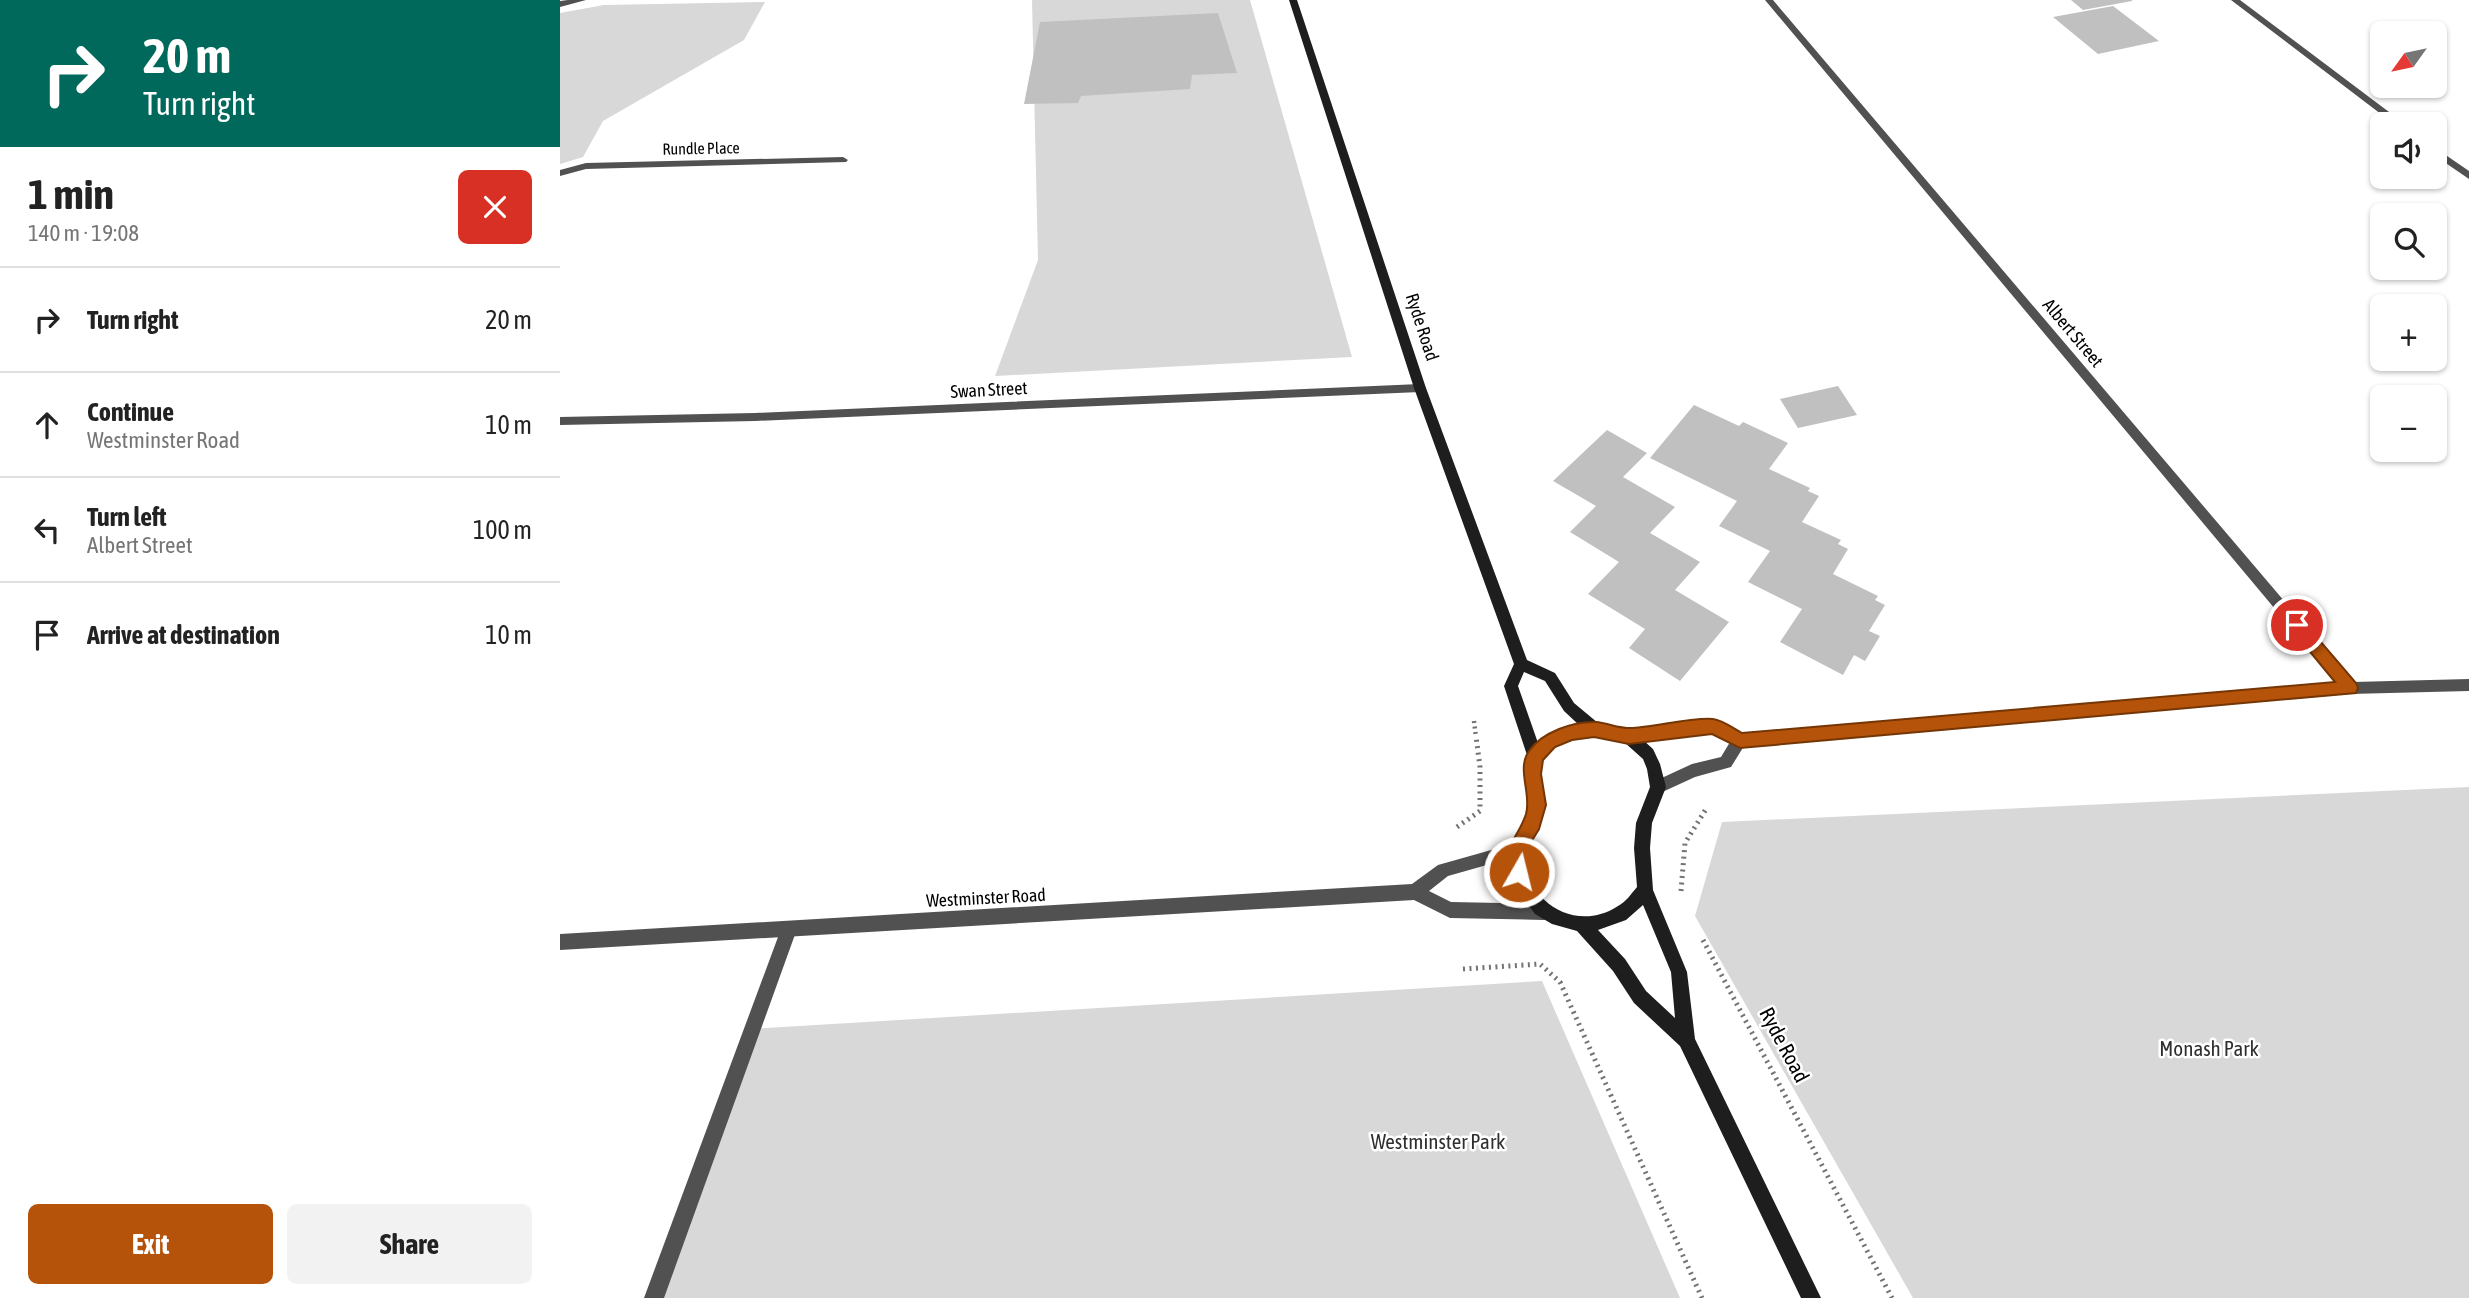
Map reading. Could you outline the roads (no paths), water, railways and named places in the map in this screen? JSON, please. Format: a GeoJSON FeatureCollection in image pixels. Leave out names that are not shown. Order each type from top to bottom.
{"type":"FeatureCollection","features":[{"type":"Feature","properties":{"kind":"main road","name":"Ryde Road"},"geometry":{"type":"LineString","coordinates":[[1293,0],[1420,388],[1521,664]]}},
{"type":"Feature","properties":{"kind":"main road"},"geometry":{"type":"LineString","coordinates":[[1594,729],[1569,707],[1550,677],[1521,664],[1511,686],[1535,756],[1532,774],[1537,805],[1530,829],[1516,850],[1519,872],[1528,895],[1544,912],[1564,923],[1583,925],[1608,920],[1627,910],[1645,890]]}},
{"type":"Feature","properties":{"kind":"main road"},"geometry":{"type":"LineString","coordinates":[[1535,756],[1549,742],[1571,733],[1594,729],[1629,736],[1648,754],[1656,769],[1658,787],[1644,823],[1642,848],[1645,890],[1679,972],[1686,1040],[1811,1298]]}},
{"type":"Feature","properties":{"kind":"main road"},"geometry":{"type":"LineString","coordinates":[[1583,925],[1619,965],[1640,997],[1686,1040]]}},
{"type":"Feature","properties":{"kind":"street"},"geometry":{"type":"LineString","coordinates":[[560,4],[582,0]]}},
{"type":"Feature","properties":{"kind":"street","name":"Albert Street"},"geometry":{"type":"LineString","coordinates":[[1769,0],[2350,688]]}},
{"type":"Feature","properties":{"kind":"street"},"geometry":{"type":"LineString","coordinates":[[2235,0],[2384,112]]}},
{"type":"Feature","properties":{"kind":"street","name":"Rundle Place"},"geometry":{"type":"LineString","coordinates":[[560,173],[586,166],[843,160]]}},
{"type":"Feature","properties":{"kind":"street"},"geometry":{"type":"LineString","coordinates":[[2447,160],[2469,176]]}},
{"type":"Feature","properties":{"kind":"street","name":"Swan Street"},"geometry":{"type":"LineString","coordinates":[[560,421],[755,418],[1420,388]]}},
{"type":"Feature","properties":{"kind":"street"},"geometry":{"type":"LineString","coordinates":[[1629,736],[1713,726],[1740,740],[2350,688],[2469,685]]}},
{"type":"Feature","properties":{"kind":"street"},"geometry":{"type":"LineString","coordinates":[[1658,787],[1692,771],[1726,762],[1740,740]]}},
{"type":"Feature","properties":{"kind":"street"},"geometry":{"type":"LineString","coordinates":[[1516,850],[1444,870],[1415,892],[1450,910],[1544,912]]}},
{"type":"Feature","properties":{"kind":"street","name":"Westminster Road"},"geometry":{"type":"LineString","coordinates":[[560,942],[1415,892]]}},
{"type":"Feature","properties":{"kind":"street"},"geometry":{"type":"LineString","coordinates":[[654,1298],[789,929]]}},
{"type":"Feature","properties":{"kind":"park label","name":"Monash Park"},"geometry":{"type":"Point","coordinates":[2209,1049]}},
{"type":"Feature","properties":{"kind":"park label","name":"Westminster Park"},"geometry":{"type":"Point","coordinates":[1438,1142]}}]}
